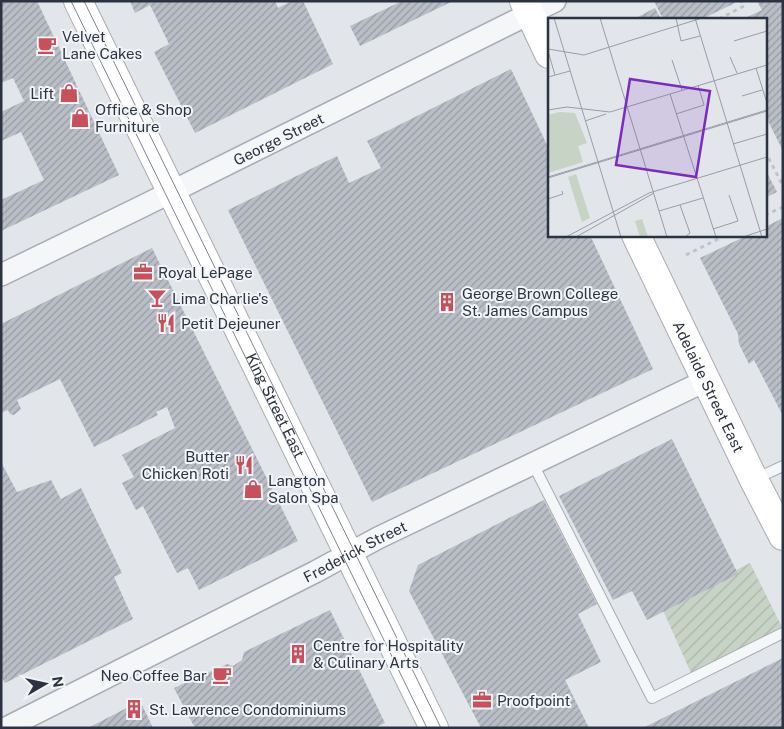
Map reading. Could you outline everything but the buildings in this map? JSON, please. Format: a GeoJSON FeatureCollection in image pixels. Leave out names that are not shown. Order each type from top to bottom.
{"type":"FeatureCollection","features":[{"type":"Feature","properties":{"kind":"main road","name":"King Street East"},"geometry":{"type":"LineString","coordinates":[[78,1],[434,728]]}},
{"type":"Feature","properties":{"kind":"main road"},"geometry":{"type":"LineString","coordinates":[[527,8],[548,52]]}},
{"type":"Feature","properties":{"kind":"main road","name":"Adelaide Street East"},"geometry":{"type":"LineString","coordinates":[[636,236],[783,536]]}},
{"type":"Feature","properties":{"kind":"street","name":"George Street"},"geometry":{"type":"LineString","coordinates":[[1,275],[171,192],[527,8],[555,1]]}},
{"type":"Feature","properties":{"kind":"street","name":"Frederick Street"},"geometry":{"type":"LineString","coordinates":[[6,728],[348,554],[707,380]]}},
{"type":"Feature","properties":{"kind":"lane"},"geometry":{"type":"LineString","coordinates":[[534,464],[652,698],[783,633]]}},
{"type":"Feature","properties":{"kind":"lane"},"geometry":{"type":"LineString","coordinates":[[754,480],[783,466]]}},
{"type":"Feature","properties":{"kind":"path"},"geometry":{"type":"LineString","coordinates":[[721,18],[744,6],[741,1]]}},
{"type":"Feature","properties":{"kind":"path"},"geometry":{"type":"LineString","coordinates":[[766,153],[783,186]]}},
{"type":"Feature","properties":{"kind":"path"},"geometry":{"type":"LineString","coordinates":[[778,177],[783,180]]}},
{"type":"Feature","properties":{"kind":"path"},"geometry":{"type":"LineString","coordinates":[[766,214],[783,206]]}},
{"type":"Feature","properties":{"kind":"path"},"geometry":{"type":"LineString","coordinates":[[686,255],[724,236]]}},
{"type":"Feature","properties":{"kind":"green space"},"geometry":{"type":"Polygon","coordinates":[[[750,563],[783,629],[691,673],[662,608],[750,563]]]}},
{"type":"Feature","properties":{"kind":"tram line"},"geometry":{"type":"LineString","coordinates":[[71,1],[427,728]]}},
{"type":"Feature","properties":{"kind":"tram line"},"geometry":{"type":"LineString","coordinates":[[84,1],[441,728]]}},
{"type":"Feature","properties":{"kind":"place","name":"Velvet Lane Cakes"},"geometry":{"type":"Point","coordinates":[47,45]}},
{"type":"Feature","properties":{"kind":"place","name":"Lift"},"geometry":{"type":"Point","coordinates":[69,93]}},
{"type":"Feature","properties":{"kind":"place","name":"Office & Shop Furniture"},"geometry":{"type":"Point","coordinates":[80,118]}},
{"type":"Feature","properties":{"kind":"place","name":"Royal LePage"},"geometry":{"type":"Point","coordinates":[143,272]}},
{"type":"Feature","properties":{"kind":"place","name":"Lima Charlie's"},"geometry":{"type":"Point","coordinates":[157,298]}},
{"type":"Feature","properties":{"kind":"place","name":"George Brown College St. James Campus"},"geometry":{"type":"Point","coordinates":[447,302]}},
{"type":"Feature","properties":{"kind":"place","name":"Petit Dejeuner"},"geometry":{"type":"Point","coordinates":[166,323]}},
{"type":"Feature","properties":{"kind":"place","name":"Butter Chicken Roti"},"geometry":{"type":"Point","coordinates":[244,465]}},
{"type":"Feature","properties":{"kind":"place","name":"Langton Salon Spa"},"geometry":{"type":"Point","coordinates":[253,489]}},
{"type":"Feature","properties":{"kind":"place","name":"Centre for Hospitality & Culinary Arts"},"geometry":{"type":"Point","coordinates":[298,654]}},
{"type":"Feature","properties":{"kind":"place","name":"Neo Coffee Bar"},"geometry":{"type":"Point","coordinates":[222,675]}},
{"type":"Feature","properties":{"kind":"place","name":"Proofpoint"},"geometry":{"type":"Point","coordinates":[482,700]}},
{"type":"Feature","properties":{"kind":"place","name":"St. Lawrence Condominiums"},"geometry":{"type":"Point","coordinates":[134,709]}}]}
